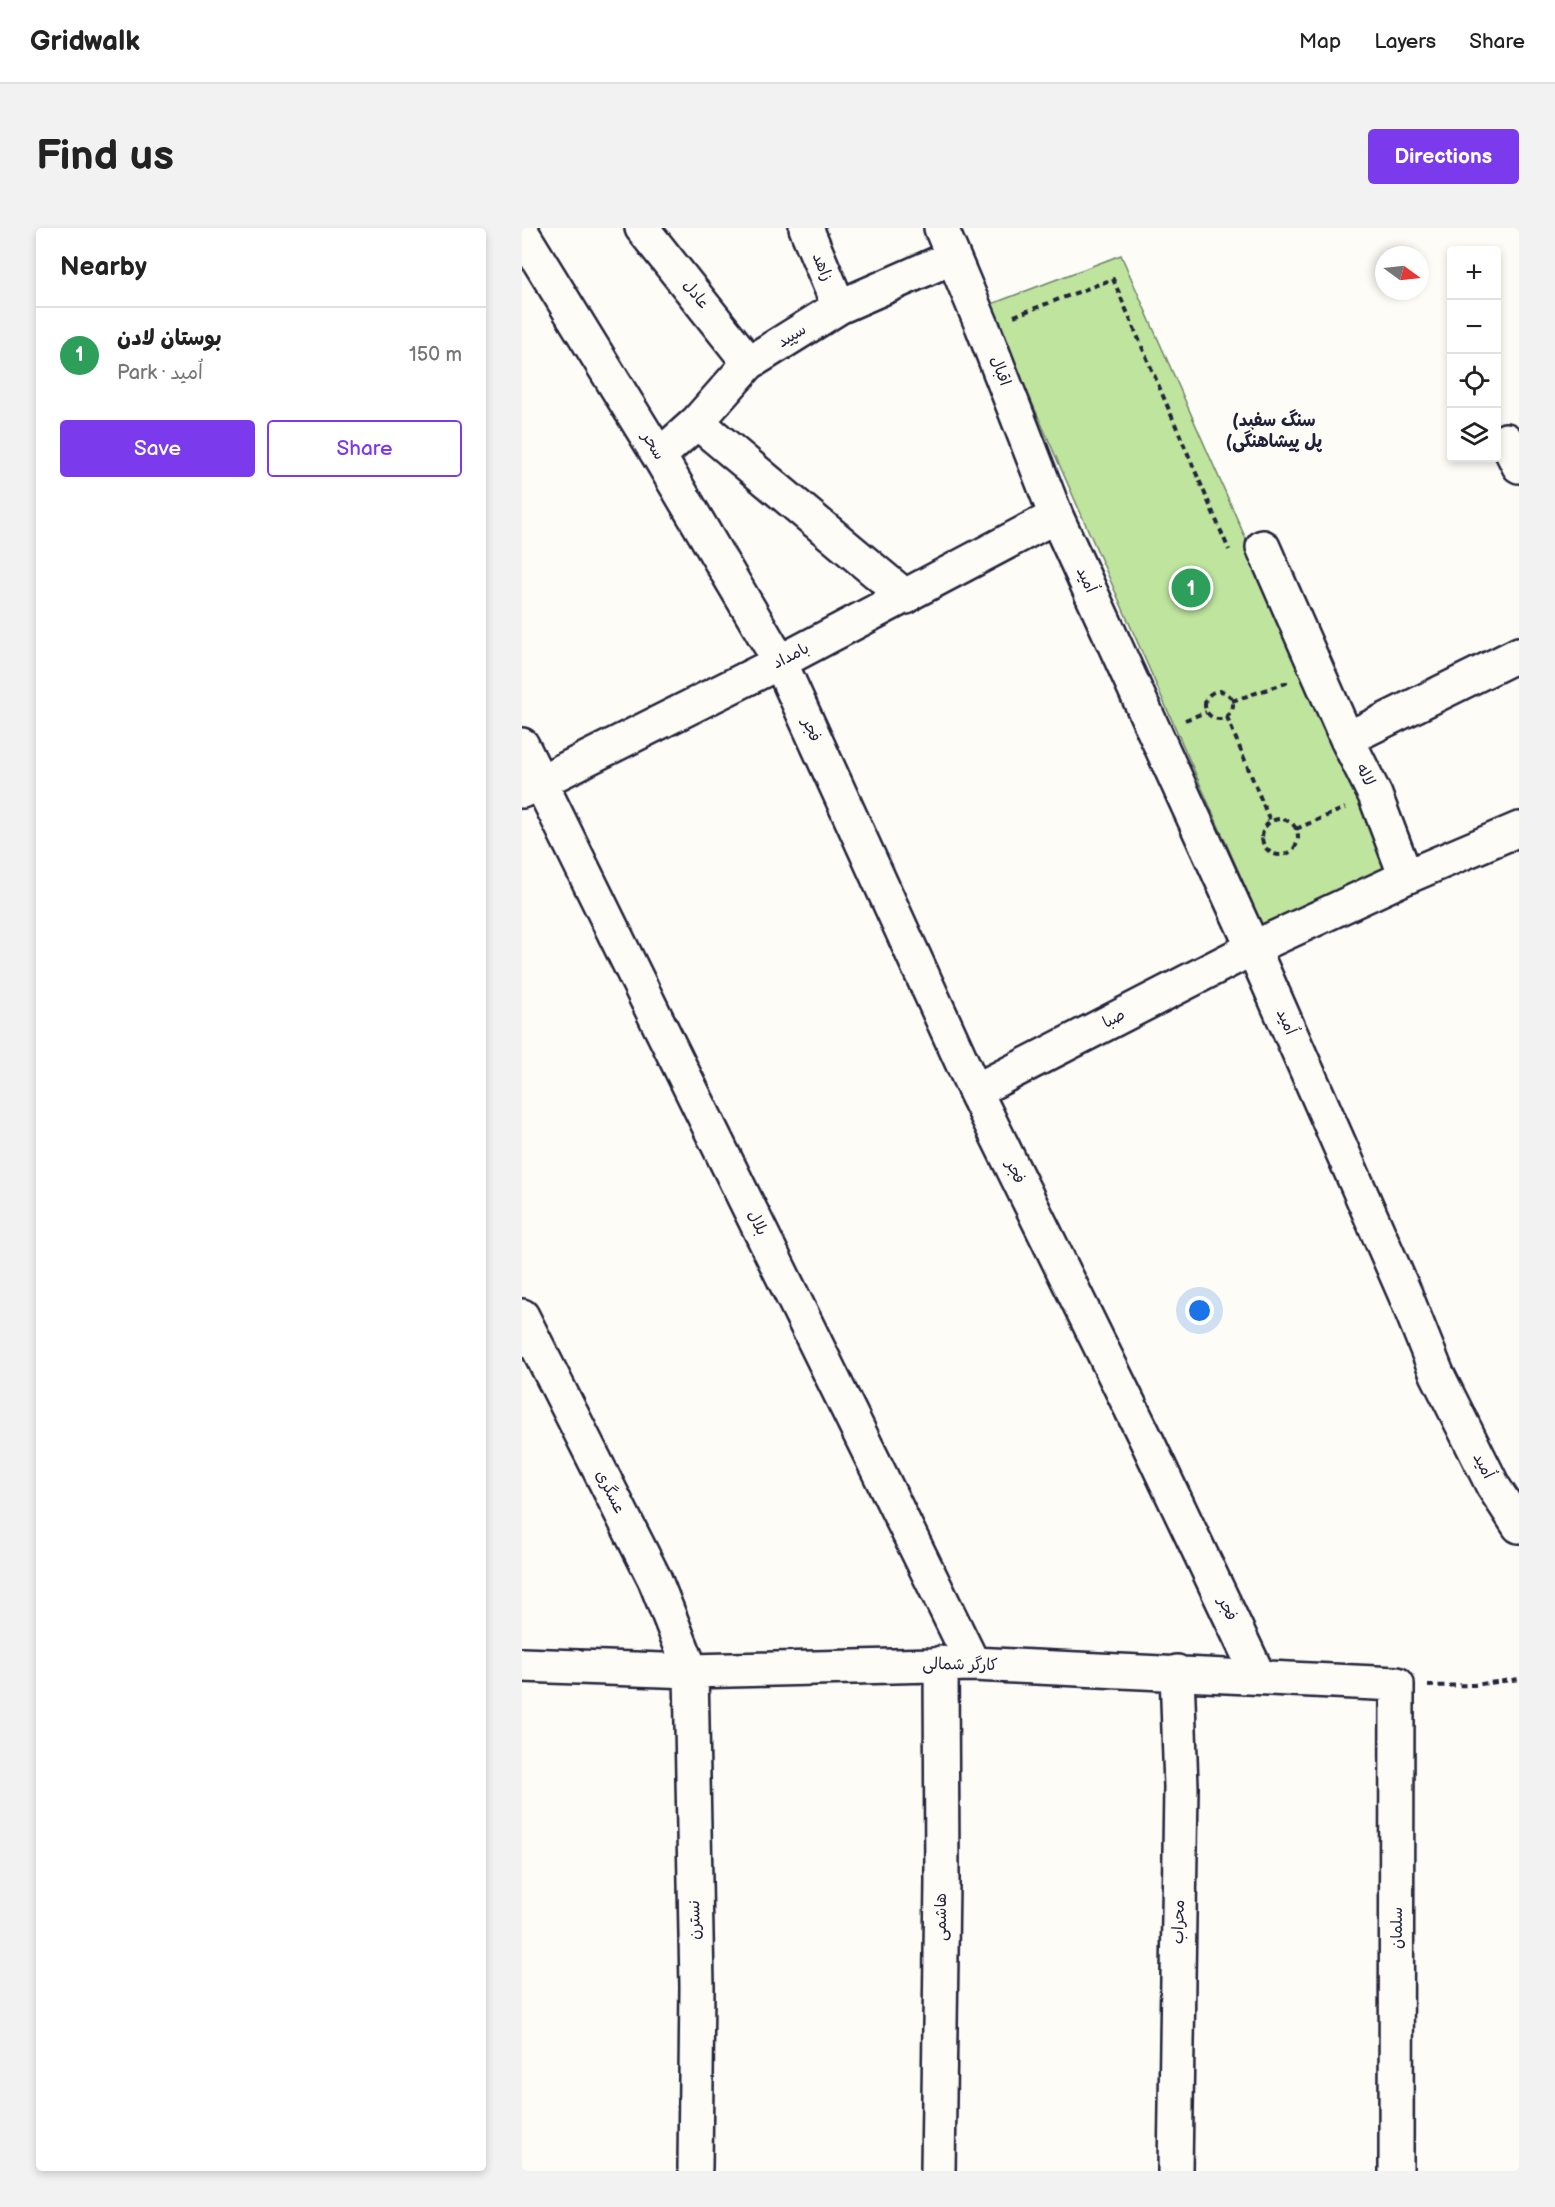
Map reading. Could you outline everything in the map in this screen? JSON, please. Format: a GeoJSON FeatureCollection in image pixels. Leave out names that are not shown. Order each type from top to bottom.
{"type":"FeatureCollection","features":[{"type":"Feature","properties":{"kind":"street","name":"عادل"},"geometry":{"type":"LineString","coordinates":[[642,228],[749,363]]}},
{"type":"Feature","properties":{"kind":"street","name":"زاهد"},"geometry":{"type":"LineString","coordinates":[[806,228],[839,307]]}},
{"type":"Feature","properties":{"kind":"street","name":"سحر"},"geometry":{"type":"LineString","coordinates":[[522,232],[660,456],[780,662]]}},
{"type":"Feature","properties":{"kind":"street","name":"سپید"},"geometry":{"type":"LineString","coordinates":[[660,456],[697,422],[749,363],[947,242]]}},
{"type":"Feature","properties":{"kind":"street","name":"اقبال"},"geometry":{"type":"LineString","coordinates":[[947,242],[1056,516]]}},
{"type":"Feature","properties":{"kind":"street"},"geometry":{"type":"LineString","coordinates":[[697,422],[906,597]]}},
{"type":"Feature","properties":{"kind":"street","name":"بامداد"},"geometry":{"type":"LineString","coordinates":[[532,786],[780,662],[1056,516]]}},
{"type":"Feature","properties":{"kind":"street","name":"اُمید"},"geometry":{"type":"LineString","coordinates":[[1056,516],[1253,948],[1405,1294],[1437,1374],[1493,1486],[1519,1526]]}},
{"type":"Feature","properties":{"kind":"street","name":"لاله"},"geometry":{"type":"LineString","coordinates":[[1263,547],[1347,740],[1375,795],[1406,878]]}},
{"type":"Feature","properties":{"kind":"street"},"geometry":{"type":"LineString","coordinates":[[1347,740],[1519,654]]}},
{"type":"Feature","properties":{"kind":"street","name":"فجر"},"geometry":{"type":"LineString","coordinates":[[780,662],[975,1091],[1147,1441],[1259,1677]]}},
{"type":"Feature","properties":{"kind":"street","name":"بلال"},"geometry":{"type":"LineString","coordinates":[[522,745],[532,786],[957,1664]]}},
{"type":"Feature","properties":{"kind":"street"},"geometry":{"type":"LineString","coordinates":[[1406,878],[1519,829]]}},
{"type":"Feature","properties":{"kind":"street","name":"صبا"},"geometry":{"type":"LineString","coordinates":[[975,1091],[1253,948],[1406,878]]}},
{"type":"Feature","properties":{"kind":"street","name":"عسگری"},"geometry":{"type":"LineString","coordinates":[[522,1316],[655,1580],[691,1671]]}},
{"type":"Feature","properties":{"kind":"street","name":"کارگر شمالی"},"geometry":{"type":"LineString","coordinates":[[522,1665],[691,1671],[957,1664],[1177,1672],[1397,1684]]}},
{"type":"Feature","properties":{"kind":"street","name":"هاشمی"},"geometry":{"type":"LineString","coordinates":[[938,2171],[942,1881],[957,1664]]}},
{"type":"Feature","properties":{"kind":"street","name":"نسترن"},"geometry":{"type":"LineString","coordinates":[[691,1671],[697,1987],[694,2168]]}},
{"type":"Feature","properties":{"kind":"street","name":"محراب"},"geometry":{"type":"LineString","coordinates":[[1175,2171],[1181,1787],[1177,1672]]}},
{"type":"Feature","properties":{"kind":"street","name":"سلمان"},"geometry":{"type":"LineString","coordinates":[[1396,2171],[1397,1684]]}},
{"type":"Feature","properties":{"kind":"path"},"geometry":{"type":"LineString","coordinates":[[983,328],[1113,279],[1230,552]]}},
{"type":"Feature","properties":{"kind":"path"},"geometry":{"type":"LineString","coordinates":[[1232,700],[1286,683],[1281,672]]}},
{"type":"Feature","properties":{"kind":"path"},"geometry":{"type":"LineString","coordinates":[[1218,691],[1226,693],[1232,700],[1232,709],[1227,717],[1218,719],[1209,716],[1205,702],[1210,694],[1218,691]]}},
{"type":"Feature","properties":{"kind":"path"},"geometry":{"type":"LineString","coordinates":[[1227,717],[1270,821]]}},
{"type":"Feature","properties":{"kind":"path"},"geometry":{"type":"LineString","coordinates":[[1296,830],[1375,795]]}},
{"type":"Feature","properties":{"kind":"path"},"geometry":{"type":"LineString","coordinates":[[1282,819],[1288,821],[1296,830],[1298,841],[1291,851],[1280,856],[1264,848],[1263,830],[1270,821],[1282,819]]}},
{"type":"Feature","properties":{"kind":"path"},"geometry":{"type":"LineString","coordinates":[[1397,1684],[1474,1685],[1519,1679]]}},
{"type":"Feature","properties":{"kind":"green space"},"geometry":{"type":"Polygon","coordinates":[[[1121,255],[1392,871],[1263,927],[989,305],[1121,255]]]}},
{"type":"Feature","properties":{"kind":"place","name":"بوستان لادن"},"geometry":{"type":"Point","coordinates":[1191,588]}},
{"type":"Feature","properties":{"kind":"district","name":"(سنگ سفید (پل پیشاهنگی"},"geometry":{"type":"Point","coordinates":[1274,430]}}]}
